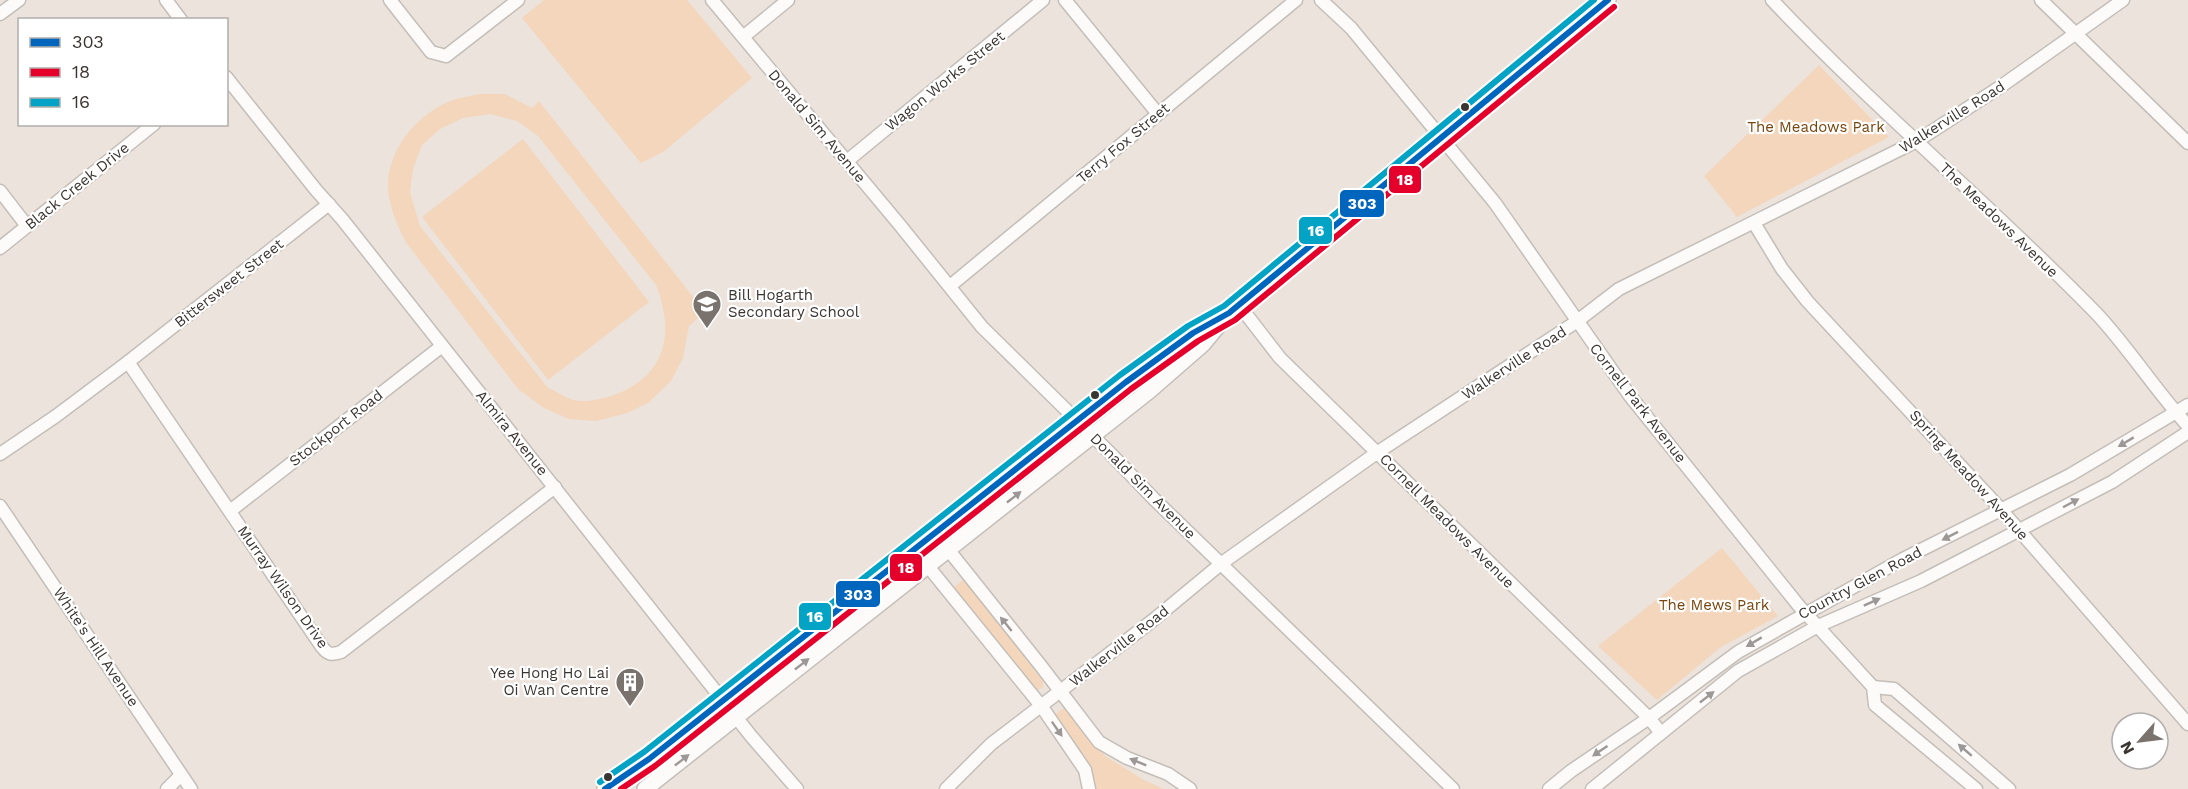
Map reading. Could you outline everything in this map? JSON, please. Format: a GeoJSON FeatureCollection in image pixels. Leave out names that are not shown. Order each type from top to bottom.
{"type":"FeatureCollection","features":[{"type":"Feature","properties":{"kind":"street"},"geometry":{"type":"LineString","coordinates":[[0,14],[19,0]]}},
{"type":"Feature","properties":{"kind":"street"},"geometry":{"type":"LineString","coordinates":[[166,0],[180,18]]}},
{"type":"Feature","properties":{"kind":"street"},"geometry":{"type":"LineString","coordinates":[[390,0],[431,52],[446,56],[518,0]]}},
{"type":"Feature","properties":{"kind":"street","name":"Donald Sim Avenue"},"geometry":{"type":"LineString","coordinates":[[712,0],[982,327],[1154,499],[1453,789]]}},
{"type":"Feature","properties":{"kind":"street"},"geometry":{"type":"LineString","coordinates":[[743,37],[788,0]]}},
{"type":"Feature","properties":{"kind":"street","name":"Wagon Works Street"},"geometry":{"type":"LineString","coordinates":[[847,161],[1042,0]]}},
{"type":"Feature","properties":{"kind":"street"},"geometry":{"type":"LineString","coordinates":[[1065,0],[1158,114]]}},
{"type":"Feature","properties":{"kind":"street","name":"Terry Fox Street"},"geometry":{"type":"LineString","coordinates":[[950,286],[1296,0]]}},
{"type":"Feature","properties":{"kind":"street","name":"Cornell Park Avenue"},"geometry":{"type":"LineString","coordinates":[[1321,0],[1352,28],[1502,213],[1564,300],[1576,322],[1630,396],[1805,613],[1873,687],[1875,705],[1976,789]]}},
{"type":"Feature","properties":{"kind":"street"},"geometry":{"type":"LineString","coordinates":[[645,789],[1092,436],[1203,344],[1234,309],[1608,0]]}},
{"type":"Feature","properties":{"kind":"street","name":"The Meadows Avenue"},"geometry":{"type":"LineString","coordinates":[[1772,0],[2097,315],[2188,426]]}},
{"type":"Feature","properties":{"kind":"street"},"geometry":{"type":"LineString","coordinates":[[2042,0],[2188,143]]}},
{"type":"Feature","properties":{"kind":"street","name":"Walkerville Road"},"geometry":{"type":"LineString","coordinates":[[946,789],[991,744],[1152,621],[1222,563],[1378,452],[1576,322],[1619,289],[1917,141],[2000,87],[2123,0]]}},
{"type":"Feature","properties":{"kind":"street","name":"Almira Avenue"},"geometry":{"type":"LineString","coordinates":[[228,79],[736,717],[797,789]]}},
{"type":"Feature","properties":{"kind":"street","name":"Black Creek Drive"},"geometry":{"type":"LineString","coordinates":[[0,248],[152,126]]}},
{"type":"Feature","properties":{"kind":"street"},"geometry":{"type":"LineString","coordinates":[[0,191],[27,226]]}},
{"type":"Feature","properties":{"kind":"street","name":"Bittersweet Street"},"geometry":{"type":"LineString","coordinates":[[128,362],[329,204]]}},
{"type":"Feature","properties":{"kind":"street","name":"Spring Meadow Avenue"},"geometry":{"type":"LineString","coordinates":[[1754,223],[1782,269],[1808,302],[2002,510],[2188,724]]}},
{"type":"Feature","properties":{"kind":"street"},"geometry":{"type":"LineString","coordinates":[[605,789],[627,776],[1077,421],[1193,333],[1234,309]]}},
{"type":"Feature","properties":{"kind":"street","name":"Cornell Meadows Avenue"},"geometry":{"type":"LineString","coordinates":[[1234,309],[1280,358],[1661,733]]}},
{"type":"Feature","properties":{"kind":"street","name":"Stockport Road"},"geometry":{"type":"LineString","coordinates":[[230,511],[442,346]]}},
{"type":"Feature","properties":{"kind":"street"},"geometry":{"type":"LineString","coordinates":[[0,454],[56,416],[128,362]]}},
{"type":"Feature","properties":{"kind":"street","name":"Murray Wilson Drive"},"geometry":{"type":"LineString","coordinates":[[128,362],[326,653],[333,655],[348,647],[555,487]]}},
{"type":"Feature","properties":{"kind":"street","name":"Country Glen Road"},"geometry":{"type":"LineString","coordinates":[[1550,789],[1571,771],[1738,652],[1903,559],[2070,475],[2188,405]]}},
{"type":"Feature","properties":{"kind":"street","name":"Country Glen Road"},"geometry":{"type":"LineString","coordinates":[[1592,789],[1738,671],[1818,626],[1921,580],[2112,482],[2188,432]]}},
{"type":"Feature","properties":{"kind":"street","name":"White's Hill Avenue"},"geometry":{"type":"LineString","coordinates":[[0,506],[191,789]]}},
{"type":"Feature","properties":{"kind":"street"},"geometry":{"type":"LineString","coordinates":[[935,533],[1099,742],[1127,758],[1168,774],[1190,789]]}},
{"type":"Feature","properties":{"kind":"street"},"geometry":{"type":"LineString","coordinates":[[914,549],[1042,707],[1085,770],[1089,789]]}},
{"type":"Feature","properties":{"kind":"street"},"geometry":{"type":"LineString","coordinates":[[1873,687],[1894,689],[2009,789]]}},
{"type":"Feature","properties":{"kind":"street"},"geometry":{"type":"LineString","coordinates":[[167,789],[181,775]]}},
{"type":"Feature","properties":{"kind":"green space"},"geometry":{"type":"Polygon","coordinates":[[[544,0],[687,0],[752,78],[663,152],[641,163],[522,18],[544,0]]]}},
{"type":"Feature","properties":{"kind":"green space","name":"The Meadows Park"},"geometry":{"type":"Polygon","coordinates":[[[1819,65],[1889,137],[1737,217],[1704,176],[1819,65]]]}},
{"type":"Feature","properties":{"kind":"green space"},"geometry":{"type":"Polygon","coordinates":[[[505,94],[532,108],[539,101],[705,312],[689,326],[683,358],[671,381],[648,403],[627,413],[596,421],[569,419],[544,408],[518,389],[405,241],[396,222],[388,188],[389,174],[399,146],[417,123],[440,106],[463,97],[505,94]],[[490,114],[463,118],[440,129],[422,145],[413,169],[410,192],[420,226],[548,388],[578,401],[614,395],[632,387],[645,377],[655,365],[662,351],[665,320],[656,285],[538,136],[517,121],[490,114]]]}},
{"type":"Feature","properties":{"kind":"green space"},"geometry":{"type":"Polygon","coordinates":[[[523,139],[649,302],[548,380],[422,217],[523,139]]]}},
{"type":"Feature","properties":{"kind":"green space","name":"The Mews Park"},"geometry":{"type":"Polygon","coordinates":[[[1722,548],[1778,616],[1721,647],[1657,700],[1598,646],[1722,548]]]}},
{"type":"Feature","properties":{"kind":"green space"},"geometry":{"type":"Polygon","coordinates":[[[964,579],[1043,681],[1043,688],[1035,691],[953,588],[964,579]]]}},
{"type":"Feature","properties":{"kind":"green space"},"geometry":{"type":"Polygon","coordinates":[[[1064,708],[1105,756],[1144,780],[1164,789],[1091,789],[1078,750],[1055,715],[1064,708]]]}},
{"type":"Feature","properties":{"kind":"transit line","name":"16"},"geometry":{"type":"LineString","coordinates":[[600,782],[644,752],[1120,375],[1188,326],[1224,306],[1594,0]]}},
{"type":"Feature","properties":{"kind":"transit line","name":"303"},"geometry":{"type":"LineString","coordinates":[[605,789],[649,759],[1126,382],[1193,333],[1229,313],[1608,0]]}},
{"type":"Feature","properties":{"kind":"transit line","name":"18"},"geometry":{"type":"LineString","coordinates":[[621,789],[655,766],[1131,389],[1198,341],[1235,320],[1614,7]]}},
{"type":"Feature","properties":{"kind":"place","name":"Bill Hogarth Secondary School"},"geometry":{"type":"Point","coordinates":[707,330]}},
{"type":"Feature","properties":{"kind":"place","name":"Yee Hong Ho Lai Oi Wan Centre"},"geometry":{"type":"Point","coordinates":[630,708]}}]}
